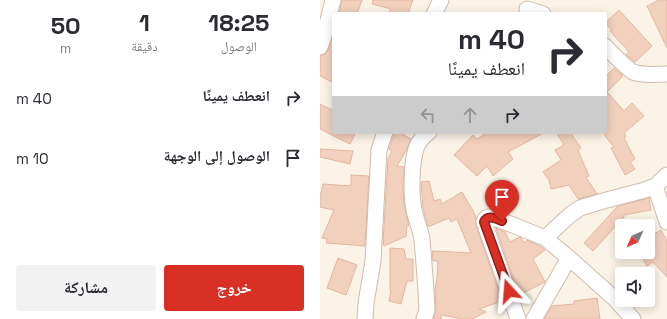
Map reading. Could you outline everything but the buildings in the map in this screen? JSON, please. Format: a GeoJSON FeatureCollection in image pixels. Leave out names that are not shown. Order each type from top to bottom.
{"type":"FeatureCollection","features":[{"type":"Feature","properties":{"kind":"street"},"geometry":{"type":"LineString","coordinates":[[320,47],[333,0]]}},
{"type":"Feature","properties":{"kind":"street"},"geometry":{"type":"LineString","coordinates":[[435,12],[441,0]]}},
{"type":"Feature","properties":{"kind":"street"},"geometry":{"type":"LineString","coordinates":[[527,8],[538,12]]}},
{"type":"Feature","properties":{"kind":"street"},"geometry":{"type":"LineString","coordinates":[[607,48],[632,71],[644,74],[667,74]]}},
{"type":"Feature","properties":{"kind":"street"},"geometry":{"type":"LineString","coordinates":[[365,319],[373,261],[379,150],[384,134]]}},
{"type":"Feature","properties":{"kind":"street"},"geometry":{"type":"LineString","coordinates":[[423,134],[417,145],[414,156],[412,196],[414,210],[422,238],[427,310],[424,319]]}},
{"type":"Feature","properties":{"kind":"street"},"geometry":{"type":"LineString","coordinates":[[544,238],[580,208],[645,190],[655,186],[667,175]]}},
{"type":"Feature","properties":{"kind":"street"},"geometry":{"type":"LineString","coordinates":[[655,186],[667,222]]}},
{"type":"Feature","properties":{"kind":"street"},"geometry":{"type":"LineString","coordinates":[[518,319],[484,222],[485,219],[488,218],[492,217],[544,238],[615,299],[633,319]]}},
{"type":"Feature","properties":{"kind":"street"},"geometry":{"type":"LineString","coordinates":[[534,319],[569,258]]}},
{"type":"Feature","properties":{"kind":"route"},"geometry":{"type":"LineString","coordinates":[[502,221],[492,217],[485,219],[484,222],[509,291]]}}]}
